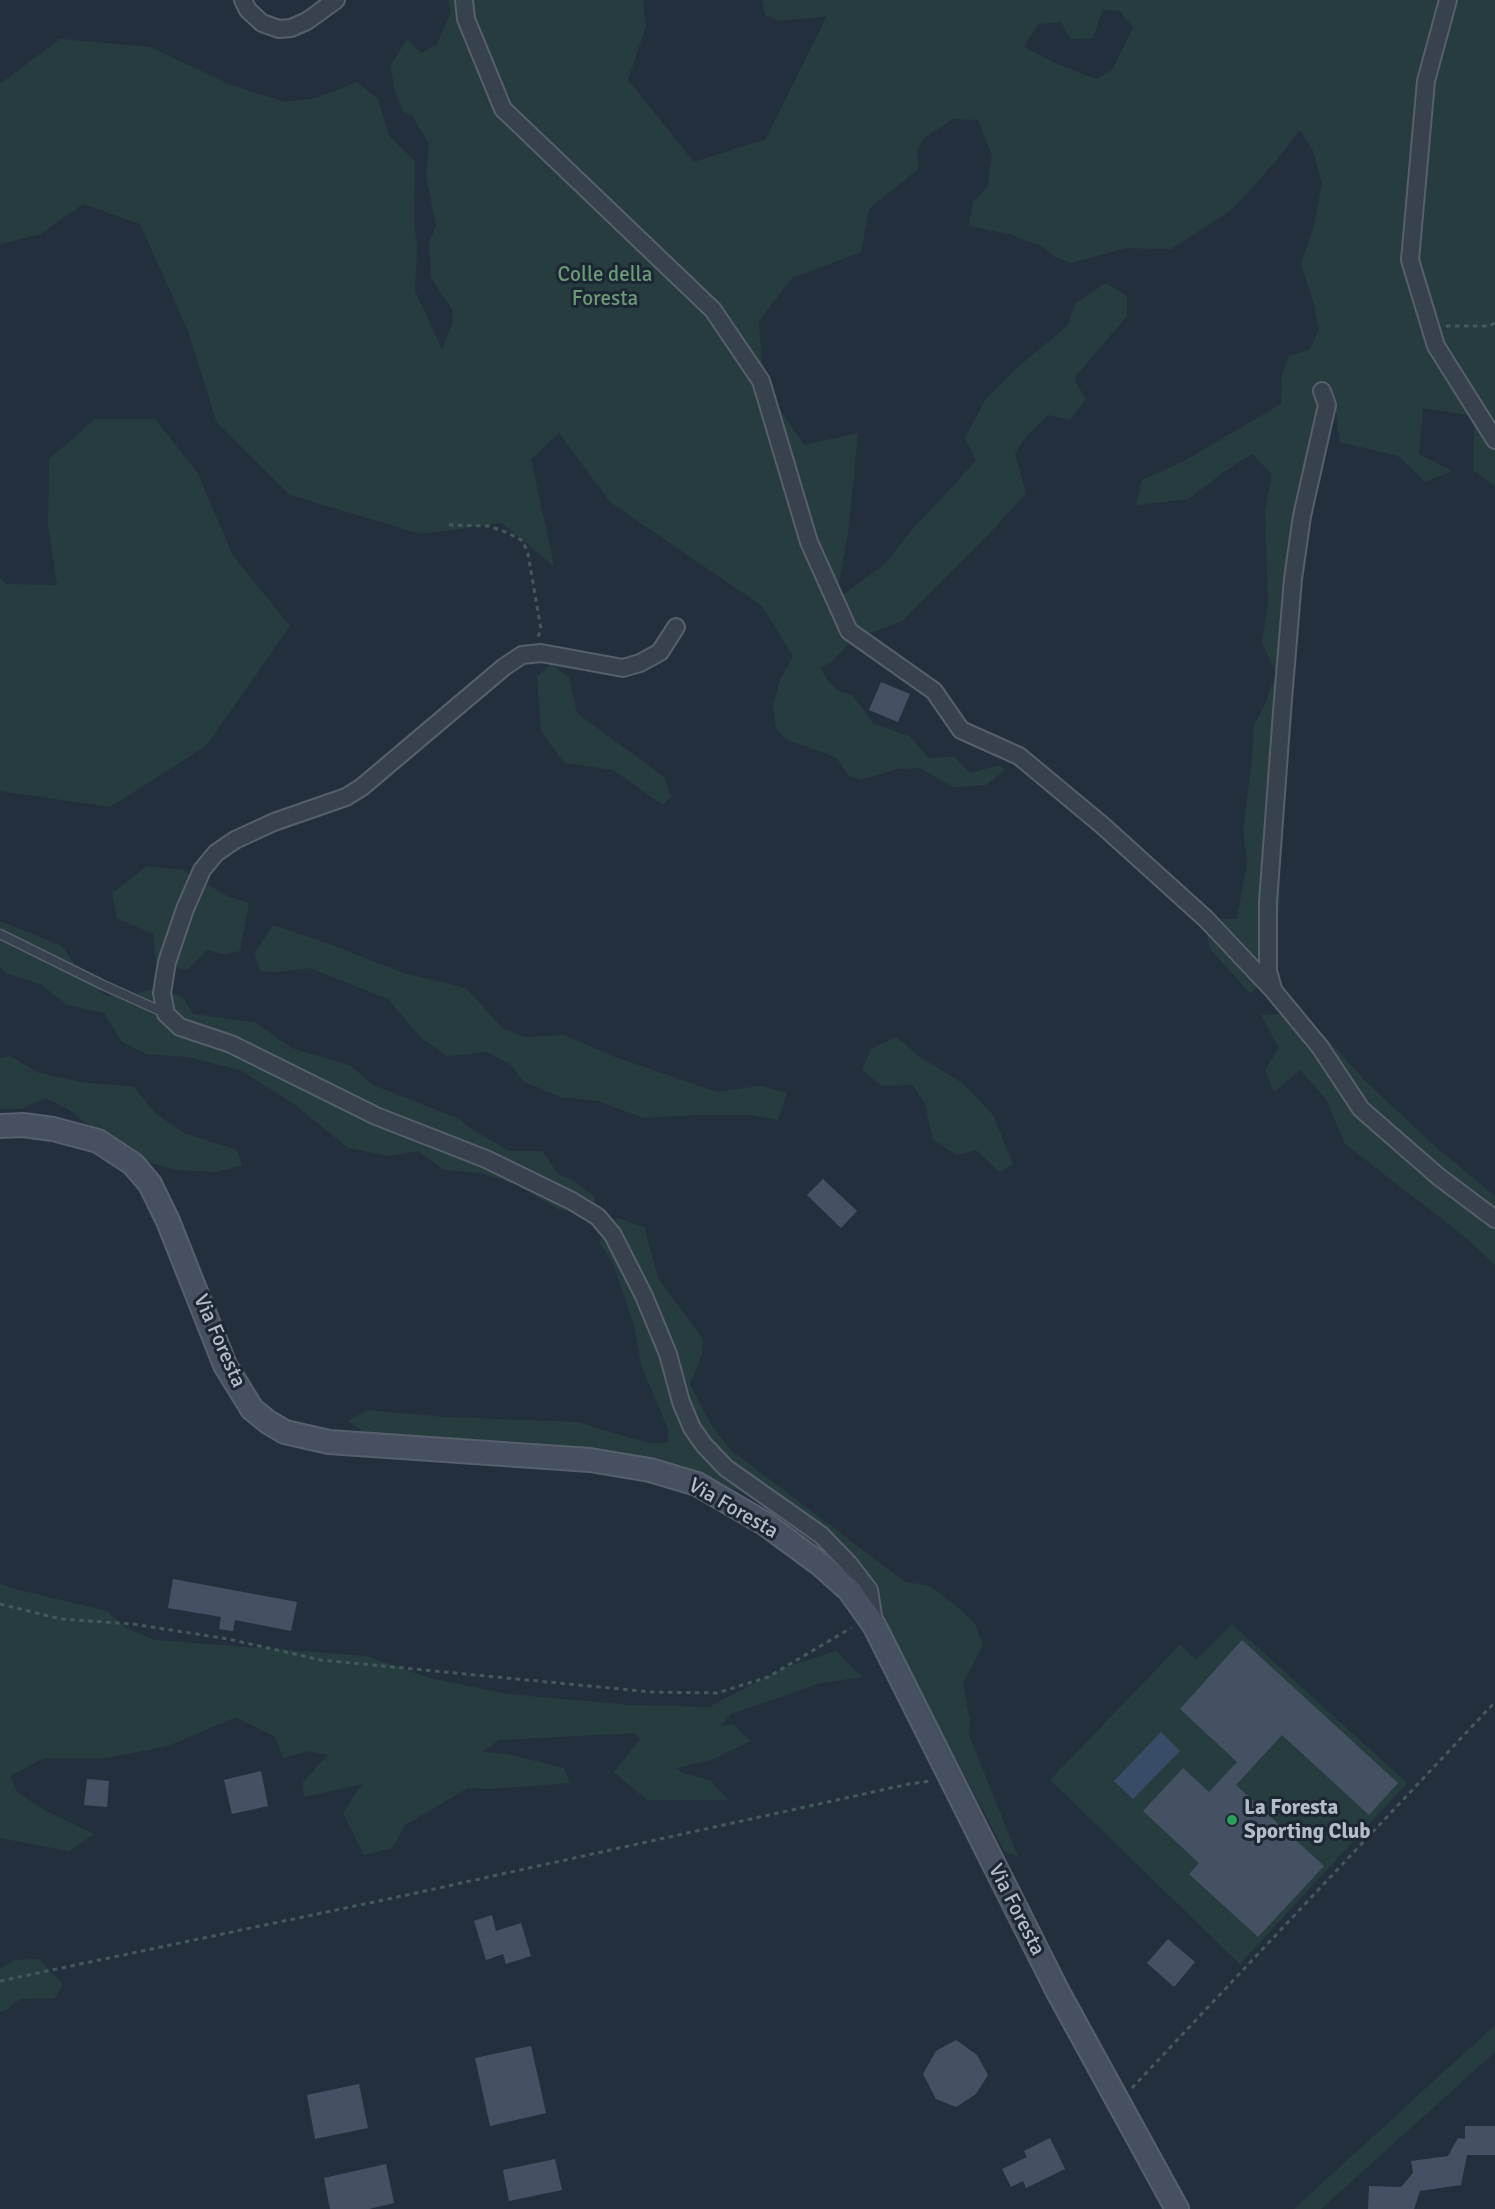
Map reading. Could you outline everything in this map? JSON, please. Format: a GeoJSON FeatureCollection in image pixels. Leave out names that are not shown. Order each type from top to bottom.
{"type":"FeatureCollection","features":[{"type":"Feature","properties":{"kind":"main road","name":"Via Foresta"},"geometry":{"type":"LineString","coordinates":[[0,1126],[24,1125],[53,1129],[98,1141],[133,1164],[150,1184],[168,1221],[225,1365],[252,1409],[285,1432],[329,1442],[590,1460],[650,1470],[697,1484],[764,1523],[821,1565],[849,1590],[874,1625],[949,1779],[1058,1992],[1177,2209]]}},
{"type":"Feature","properties":{"kind":"street"},"geometry":{"type":"LineString","coordinates":[[243,0],[248,10],[262,22],[279,29],[291,28],[307,21],[336,0]]}},
{"type":"Feature","properties":{"kind":"street"},"geometry":{"type":"LineString","coordinates":[[464,0],[466,19],[503,109],[713,310],[761,381],[809,542],[849,631],[934,691],[961,730],[1019,756],[1094,818],[1206,919],[1273,990],[1320,1047],[1361,1108],[1439,1177],[1495,1219]]}},
{"type":"Feature","properties":{"kind":"street"},"geometry":{"type":"LineString","coordinates":[[1448,0],[1426,81],[1410,260],[1436,346],[1495,441]]}},
{"type":"Feature","properties":{"kind":"street"},"geometry":{"type":"LineString","coordinates":[[1273,990],[1268,971],[1268,902],[1293,579],[1302,516],[1327,405],[1322,391]]}},
{"type":"Feature","properties":{"kind":"street"},"geometry":{"type":"LineString","coordinates":[[676,627],[660,652],[640,663],[623,668],[541,653],[522,655],[504,667],[362,788],[346,797],[274,822],[235,840],[216,853],[202,870],[185,909],[167,962],[162,993],[166,1014],[180,1027],[231,1044],[376,1116],[486,1159],[572,1201],[598,1217],[613,1235],[644,1296],[668,1354],[681,1402],[692,1428],[704,1445],[726,1468],[821,1534],[849,1564],[869,1590],[874,1625]]}},
{"type":"Feature","properties":{"kind":"lane"},"geometry":{"type":"LineString","coordinates":[[0,934],[166,1014]]}},
{"type":"Feature","properties":{"kind":"path"},"geometry":{"type":"LineString","coordinates":[[1430,326],[1490,326],[1495,322]]}},
{"type":"Feature","properties":{"kind":"path"},"geometry":{"type":"LineString","coordinates":[[449,525],[489,526],[523,541],[528,554],[541,629],[534,654]]}},
{"type":"Feature","properties":{"kind":"path"},"geometry":{"type":"LineString","coordinates":[[0,1604],[62,1619],[133,1624],[228,1640],[321,1660],[651,1692],[717,1693],[768,1677],[848,1628],[874,1625]]}},
{"type":"Feature","properties":{"kind":"path"},"geometry":{"type":"LineString","coordinates":[[1118,2102],[1495,1702]]}},
{"type":"Feature","properties":{"kind":"path"},"geometry":{"type":"LineString","coordinates":[[0,1981],[406,1895],[909,1784],[949,1779]]}},
{"type":"Feature","properties":{"kind":"green space","name":"Colle della Foresta"},"geometry":{"type":"Polygon","coordinates":[[[449,0],[643,0],[646,26],[628,80],[694,162],[766,139],[827,16],[779,21],[765,15],[762,0],[1495,0],[1495,486],[1473,470],[1475,416],[1423,408],[1419,454],[1452,471],[1425,482],[1398,456],[1340,442],[1333,391],[1320,386],[1312,448],[1287,554],[1297,602],[1285,704],[1290,729],[1278,764],[1280,903],[1271,977],[1250,993],[1210,949],[1206,925],[1223,919],[1237,919],[1247,861],[1243,831],[1254,725],[1265,704],[1276,673],[1262,643],[1268,603],[1265,511],[1272,474],[1252,454],[1188,499],[1136,505],[1142,480],[1184,461],[1281,404],[1282,375],[1289,356],[1310,349],[1319,330],[1313,301],[1301,264],[1314,226],[1322,183],[1313,151],[1300,130],[1233,209],[1171,249],[1126,248],[1071,263],[1055,257],[1041,246],[1009,234],[969,226],[973,201],[987,188],[992,156],[978,120],[953,119],[923,139],[917,151],[919,168],[869,209],[861,252],[792,278],[759,321],[763,385],[804,445],[858,433],[849,527],[837,593],[844,594],[886,563],[910,532],[976,461],[965,438],[985,400],[1018,367],[1067,326],[1076,303],[1106,283],[1127,296],[1127,316],[1075,377],[1086,399],[1070,420],[1048,415],[1027,435],[1015,453],[1026,494],[902,621],[871,633],[858,634],[832,661],[821,668],[825,677],[838,691],[852,695],[874,724],[909,736],[929,758],[954,757],[970,773],[1000,765],[1005,770],[986,785],[953,787],[920,768],[897,769],[861,780],[848,775],[836,757],[787,740],[776,729],[773,707],[780,680],[793,656],[762,606],[610,502],[559,433],[531,459],[554,566],[502,523],[421,534],[290,495],[217,423],[188,331],[140,224],[83,204],[41,234],[0,244],[0,84],[60,39],[150,47],[231,85],[285,102],[317,98],[357,82],[378,99],[389,136],[415,161],[414,220],[417,248],[415,291],[442,349],[452,325],[453,311],[431,278],[429,244],[436,225],[426,176],[429,144],[413,117],[403,111],[394,89],[391,65],[407,39],[421,53],[437,44],[450,14],[449,0]],[[1103,9],[1093,38],[1071,39],[1061,22],[1038,24],[1024,47],[1059,65],[1096,79],[1112,70],[1133,28],[1120,11],[1103,9]]]}},
{"type":"Feature","properties":{"kind":"green space"},"geometry":{"type":"Polygon","coordinates":[[[95,419],[155,419],[197,472],[233,556],[290,626],[206,746],[110,807],[0,791],[0,578],[6,584],[57,585],[48,525],[49,459],[95,419]]]}},
{"type":"Feature","properties":{"kind":"green space"},"geometry":{"type":"Polygon","coordinates":[[[551,664],[569,678],[577,713],[664,777],[671,797],[663,805],[613,770],[564,763],[541,731],[537,676],[551,664]]]}},
{"type":"Feature","properties":{"kind":"green space"},"geometry":{"type":"Polygon","coordinates":[[[147,866],[183,870],[229,897],[249,903],[240,951],[224,954],[207,950],[187,970],[156,963],[153,934],[117,918],[112,893],[147,866]]]}},
{"type":"Feature","properties":{"kind":"green space"},"geometry":{"type":"Polygon","coordinates":[[[0,921],[62,946],[79,971],[106,996],[131,995],[160,987],[183,998],[193,1014],[256,1023],[292,1048],[351,1066],[373,1085],[459,1119],[509,1151],[542,1151],[559,1175],[571,1179],[595,1197],[595,1205],[587,1215],[558,1209],[517,1185],[482,1173],[444,1170],[418,1151],[389,1156],[348,1148],[294,1104],[240,1070],[188,1057],[147,1054],[122,1042],[104,1013],[68,1005],[40,984],[6,973],[0,967],[0,921]]]}},
{"type":"Feature","properties":{"kind":"green space"},"geometry":{"type":"Polygon","coordinates":[[[273,925],[327,943],[403,973],[466,988],[502,1028],[524,1037],[564,1035],[615,1057],[717,1092],[760,1086],[787,1093],[778,1120],[751,1115],[643,1118],[598,1101],[560,1097],[523,1081],[511,1065],[487,1052],[447,1056],[421,1038],[388,999],[310,968],[277,972],[260,971],[255,953],[273,925]]]}},
{"type":"Feature","properties":{"kind":"green space"},"geometry":{"type":"Polygon","coordinates":[[[1304,1013],[1365,1081],[1437,1148],[1495,1196],[1495,1265],[1465,1237],[1345,1144],[1326,1099],[1300,1070],[1274,1092],[1265,1070],[1279,1048],[1261,1015],[1304,1013]]]}},
{"type":"Feature","properties":{"kind":"green space"},"geometry":{"type":"Polygon","coordinates":[[[896,1037],[920,1057],[962,1083],[993,1115],[1013,1164],[1000,1172],[976,1150],[957,1155],[933,1140],[925,1104],[913,1085],[882,1086],[862,1070],[871,1049],[896,1037]]]}},
{"type":"Feature","properties":{"kind":"green space"},"geometry":{"type":"Polygon","coordinates":[[[10,1056],[39,1073],[81,1082],[134,1087],[156,1114],[184,1133],[237,1150],[242,1165],[217,1172],[178,1170],[139,1160],[101,1135],[68,1109],[46,1098],[21,1109],[0,1109],[0,1058],[10,1056]]]}},
{"type":"Feature","properties":{"kind":"green space"},"geometry":{"type":"Polygon","coordinates":[[[617,1218],[644,1227],[659,1280],[703,1339],[702,1355],[690,1384],[713,1428],[732,1451],[905,1582],[930,1586],[975,1624],[983,1645],[963,1683],[970,1722],[969,1735],[1018,1857],[1005,1852],[920,1691],[876,1599],[809,1536],[741,1491],[589,1448],[363,1432],[348,1421],[367,1410],[444,1417],[577,1422],[648,1443],[668,1443],[668,1429],[642,1368],[634,1325],[613,1263],[599,1242],[617,1218]]]}},
{"type":"Feature","properties":{"kind":"green space"},"geometry":{"type":"Polygon","coordinates":[[[0,1583],[11,1588],[107,1611],[126,1628],[155,1640],[366,1656],[430,1678],[507,1694],[630,1705],[709,1707],[786,1667],[836,1651],[863,1677],[820,1683],[731,1714],[721,1726],[733,1724],[751,1741],[711,1760],[676,1768],[683,1773],[711,1781],[729,1800],[647,1800],[614,1772],[640,1739],[635,1733],[499,1740],[482,1752],[507,1754],[564,1768],[570,1783],[488,1789],[468,1788],[405,1825],[392,1848],[364,1855],[343,1813],[362,1784],[304,1797],[303,1782],[328,1755],[307,1751],[283,1758],[275,1737],[236,1717],[168,1746],[106,1758],[44,1758],[10,1776],[17,1792],[44,1810],[94,1834],[69,1851],[0,1838],[0,1583]]]}},
{"type":"Feature","properties":{"kind":"green space","name":"La Foresta Sporting Club"},"geometry":{"type":"Polygon","coordinates":[[[1232,1624],[1407,1783],[1240,1964],[1050,1780],[1180,1645],[1196,1660],[1232,1624]]]}},
{"type":"Feature","properties":{"kind":"green space"},"geometry":{"type":"Polygon","coordinates":[[[39,1959],[63,1985],[54,1998],[20,1999],[0,2012],[0,1969],[14,1960],[39,1959]]]}},
{"type":"Feature","properties":{"kind":"green space"},"geometry":{"type":"Polygon","coordinates":[[[1495,2025],[1495,2052],[1321,2209],[1294,2209],[1495,2025]]]}},
{"type":"Feature","properties":{"kind":"water"},"geometry":{"type":"Polygon","coordinates":[[[1161,1732],[1180,1751],[1133,1799],[1114,1781],[1161,1732]]]}},
{"type":"Feature","properties":{"kind":"building"},"geometry":{"type":"Polygon","coordinates":[[[881,682],[910,694],[898,722],[869,710],[881,682]]]}},
{"type":"Feature","properties":{"kind":"building"},"geometry":{"type":"Polygon","coordinates":[[[823,1179],[857,1211],[841,1228],[807,1195],[823,1179]]]}},
{"type":"Feature","properties":{"kind":"building"},"geometry":{"type":"Polygon","coordinates":[[[173,1579],[297,1602],[291,1631],[235,1620],[233,1631],[219,1629],[221,1617],[168,1608],[173,1579]]]}},
{"type":"Feature","properties":{"kind":"building"},"geometry":{"type":"Polygon","coordinates":[[[1242,1640],[1398,1783],[1369,1815],[1282,1735],[1236,1785],[1324,1866],[1258,1937],[1189,1874],[1199,1863],[1143,1811],[1183,1768],[1209,1792],[1237,1762],[1180,1709],[1242,1640]]]}},
{"type":"Feature","properties":{"kind":"building"},"geometry":{"type":"Polygon","coordinates":[[[261,1771],[268,1806],[232,1814],[224,1780],[261,1771]]]}},
{"type":"Feature","properties":{"kind":"building"},"geometry":{"type":"Polygon","coordinates":[[[87,1779],[109,1781],[107,1807],[84,1805],[87,1779]]]}},
{"type":"Feature","properties":{"kind":"building"},"geometry":{"type":"Polygon","coordinates":[[[492,1915],[496,1931],[521,1923],[531,1956],[506,1964],[503,1954],[486,1960],[474,1921],[492,1915]]]}},
{"type":"Feature","properties":{"kind":"building"},"geometry":{"type":"Polygon","coordinates":[[[1168,1939],[1195,1962],[1174,1987],[1147,1963],[1168,1939]]]}},
{"type":"Feature","properties":{"kind":"building"},"geometry":{"type":"Polygon","coordinates":[[[956,2040],[977,2055],[988,2075],[976,2094],[956,2107],[936,2099],[923,2074],[936,2051],[956,2040]]]}},
{"type":"Feature","properties":{"kind":"building"},"geometry":{"type":"Polygon","coordinates":[[[531,2046],[546,2113],[490,2126],[475,2058],[531,2046]]]}},
{"type":"Feature","properties":{"kind":"building"},"geometry":{"type":"Polygon","coordinates":[[[359,2084],[368,2128],[315,2139],[307,2095],[359,2084]]]}},
{"type":"Feature","properties":{"kind":"building"},"geometry":{"type":"Polygon","coordinates":[[[1465,2126],[1495,2126],[1495,2155],[1467,2155],[1461,2185],[1420,2191],[1414,2209],[1368,2209],[1369,2186],[1401,2187],[1413,2173],[1411,2161],[1448,2156],[1458,2138],[1465,2139],[1465,2126]]]}},
{"type":"Feature","properties":{"kind":"building"},"geometry":{"type":"Polygon","coordinates":[[[1050,2138],[1065,2169],[1026,2188],[1023,2181],[1011,2187],[1002,2169],[1027,2157],[1024,2151],[1050,2138]]]}},
{"type":"Feature","properties":{"kind":"building"},"geometry":{"type":"Polygon","coordinates":[[[555,2159],[562,2190],[509,2201],[503,2170],[555,2159]]]}},
{"type":"Feature","properties":{"kind":"building"},"geometry":{"type":"Polygon","coordinates":[[[386,2164],[394,2203],[369,2209],[330,2209],[324,2178],[386,2164]]]}},
{"type":"Feature","properties":{"kind":"place","name":"La Foresta Sporting Club"},"geometry":{"type":"Point","coordinates":[1232,1820]}}]}
